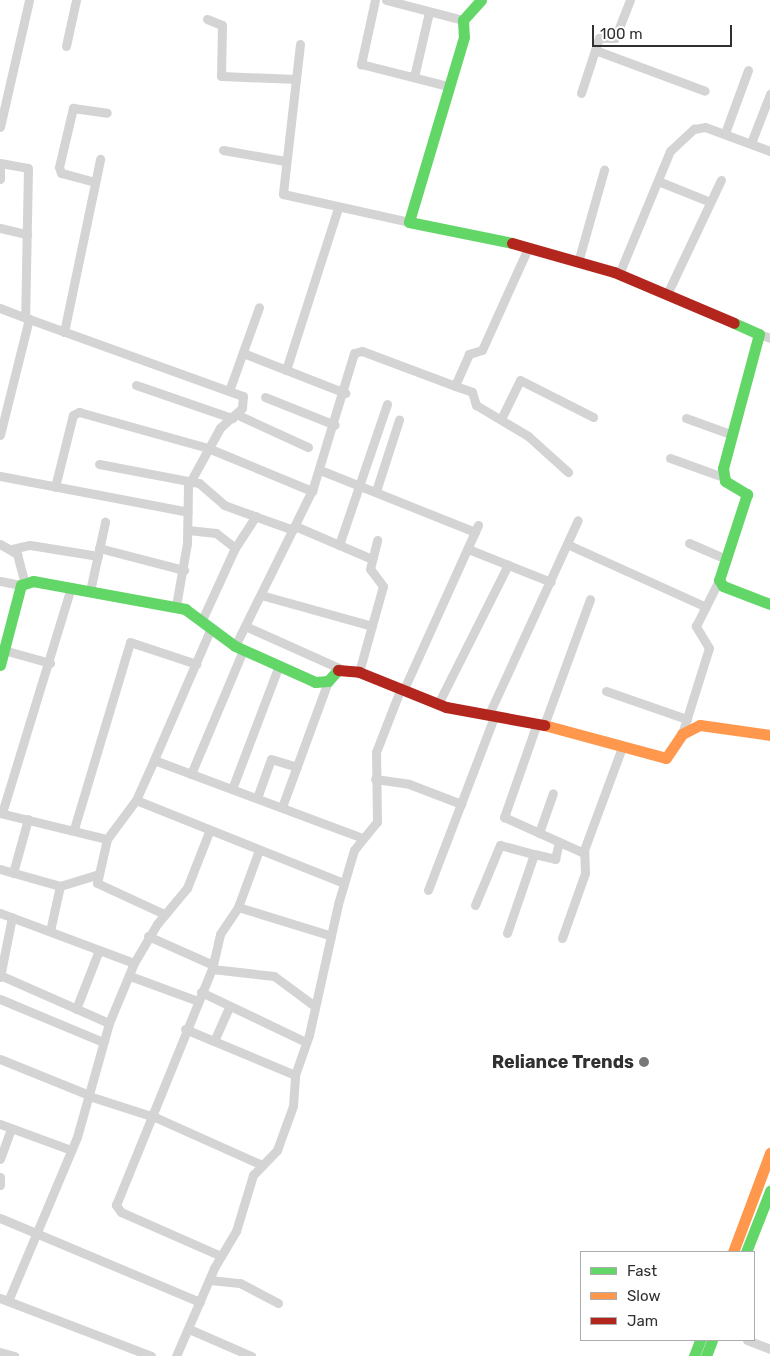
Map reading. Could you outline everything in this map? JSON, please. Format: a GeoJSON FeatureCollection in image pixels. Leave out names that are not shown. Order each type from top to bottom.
{"type":"FeatureCollection","features":[{"type":"Feature","properties":{"kind":"main road"},"geometry":{"type":"LineString","coordinates":[[481,0],[463,20],[464,37],[447,86],[409,222],[528,248],[619,274],[668,292],[765,336],[733,435],[723,477],[747,494],[719,580],[724,586],[770,604]]}},
{"type":"Feature","properties":{"kind":"main road"},"geometry":{"type":"LineString","coordinates":[[0,665],[2,650],[23,583],[71,588],[176,606],[202,620],[239,648],[315,682],[328,681],[341,669],[359,672],[403,688],[438,704],[541,724],[666,758],[682,734],[700,725],[770,735]]}},
{"type":"Feature","properties":{"kind":"main road"},"geometry":{"type":"LineString","coordinates":[[733,1251],[770,1153]]}},
{"type":"Feature","properties":{"kind":"main road"},"geometry":{"type":"LineString","coordinates":[[746,1251],[767,1206],[770,1191]]}},
{"type":"Feature","properties":{"kind":"main road"},"geometry":{"type":"LineString","coordinates":[[694,1356],[700,1341]]}},
{"type":"Feature","properties":{"kind":"main road"},"geometry":{"type":"LineString","coordinates":[[706,1356],[712,1341]]}},
{"type":"Feature","properties":{"kind":"street"},"geometry":{"type":"LineString","coordinates":[[0,127],[29,0]]}},
{"type":"Feature","properties":{"kind":"street"},"geometry":{"type":"LineString","coordinates":[[66,46],[76,0]]}},
{"type":"Feature","properties":{"kind":"street"},"geometry":{"type":"LineString","coordinates":[[375,0],[361,64],[447,86]]}},
{"type":"Feature","properties":{"kind":"street"},"geometry":{"type":"LineString","coordinates":[[386,0],[463,20]]}},
{"type":"Feature","properties":{"kind":"street"},"geometry":{"type":"LineString","coordinates":[[581,93],[601,37],[615,38],[630,0]]}},
{"type":"Feature","properties":{"kind":"street"},"geometry":{"type":"LineString","coordinates":[[414,77],[429,12]]}},
{"type":"Feature","properties":{"kind":"street"},"geometry":{"type":"LineString","coordinates":[[207,19],[222,25],[221,76],[296,79]]}},
{"type":"Feature","properties":{"kind":"street"},"geometry":{"type":"LineString","coordinates":[[300,44],[286,161],[285,196],[409,222]]}},
{"type":"Feature","properties":{"kind":"street"},"geometry":{"type":"LineString","coordinates":[[595,50],[705,91]]}},
{"type":"Feature","properties":{"kind":"street"},"geometry":{"type":"LineString","coordinates":[[725,134],[748,70]]}},
{"type":"Feature","properties":{"kind":"street"},"geometry":{"type":"LineString","coordinates":[[751,143],[770,94]]}},
{"type":"Feature","properties":{"kind":"street"},"geometry":{"type":"LineString","coordinates":[[95,182],[60,173],[58,167],[73,108],[107,113]]}},
{"type":"Feature","properties":{"kind":"street"},"geometry":{"type":"LineString","coordinates":[[619,274],[670,151],[694,129],[705,126],[770,151]]}},
{"type":"Feature","properties":{"kind":"street"},"geometry":{"type":"LineString","coordinates":[[223,150],[286,161]]}},
{"type":"Feature","properties":{"kind":"street"},"geometry":{"type":"LineString","coordinates":[[64,332],[100,159]]}},
{"type":"Feature","properties":{"kind":"street"},"geometry":{"type":"LineString","coordinates":[[0,163],[28,168],[27,319],[0,435]]}},
{"type":"Feature","properties":{"kind":"street"},"geometry":{"type":"LineString","coordinates":[[0,167],[0,179]]}},
{"type":"Feature","properties":{"kind":"street"},"geometry":{"type":"LineString","coordinates":[[578,262],[604,170]]}},
{"type":"Feature","properties":{"kind":"street"},"geometry":{"type":"LineString","coordinates":[[668,292],[708,201],[721,180]]}},
{"type":"Feature","properties":{"kind":"street"},"geometry":{"type":"LineString","coordinates":[[658,181],[708,201]]}},
{"type":"Feature","properties":{"kind":"street"},"geometry":{"type":"LineString","coordinates":[[286,370],[338,208]]}},
{"type":"Feature","properties":{"kind":"street"},"geometry":{"type":"LineString","coordinates":[[0,228],[27,234]]}},
{"type":"Feature","properties":{"kind":"street"},"geometry":{"type":"LineString","coordinates":[[455,386],[469,354],[482,350],[528,248]]}},
{"type":"Feature","properties":{"kind":"street"},"geometry":{"type":"LineString","coordinates":[[229,391],[259,307]]}},
{"type":"Feature","properties":{"kind":"street"},"geometry":{"type":"LineString","coordinates":[[0,308],[244,398],[235,416],[208,448],[190,482],[184,570],[176,606]]}},
{"type":"Feature","properties":{"kind":"street"},"geometry":{"type":"LineString","coordinates":[[191,774],[239,648],[245,626],[312,491],[335,426],[354,353],[362,350],[472,392],[476,406],[528,436],[568,472]]}},
{"type":"Feature","properties":{"kind":"street"},"geometry":{"type":"LineString","coordinates":[[243,353],[345,393]]}},
{"type":"Feature","properties":{"kind":"street"},"geometry":{"type":"LineString","coordinates":[[500,419],[520,380],[593,417]]}},
{"type":"Feature","properties":{"kind":"street"},"geometry":{"type":"LineString","coordinates":[[136,385],[235,416],[308,447]]}},
{"type":"Feature","properties":{"kind":"street"},"geometry":{"type":"LineString","coordinates":[[265,397],[335,426]]}},
{"type":"Feature","properties":{"kind":"street"},"geometry":{"type":"LineString","coordinates":[[340,545],[387,404]]}},
{"type":"Feature","properties":{"kind":"street"},"geometry":{"type":"LineString","coordinates":[[55,486],[76,413],[208,448],[312,491]]}},
{"type":"Feature","properties":{"kind":"street"},"geometry":{"type":"LineString","coordinates":[[686,418],[733,435]]}},
{"type":"Feature","properties":{"kind":"street"},"geometry":{"type":"LineString","coordinates":[[376,491],[399,420]]}},
{"type":"Feature","properties":{"kind":"street"},"geometry":{"type":"LineString","coordinates":[[670,458],[723,477]]}},
{"type":"Feature","properties":{"kind":"street"},"geometry":{"type":"LineString","coordinates":[[98,464],[204,486],[224,505],[294,528],[372,559]]}},
{"type":"Feature","properties":{"kind":"street"},"geometry":{"type":"LineString","coordinates":[[176,1356],[221,1256],[236,1231],[253,1175],[277,1150],[293,1106],[295,1074],[306,1042],[312,1005],[329,935],[354,850],[377,822],[376,752],[403,688],[477,529],[320,470]]}},
{"type":"Feature","properties":{"kind":"street"},"geometry":{"type":"LineString","coordinates":[[0,476],[188,512]]}},
{"type":"Feature","properties":{"kind":"street"},"geometry":{"type":"LineString","coordinates":[[202,620],[235,548],[256,516]]}},
{"type":"Feature","properties":{"kind":"street"},"geometry":{"type":"LineString","coordinates":[[428,890],[461,804],[492,714],[569,545],[578,520]]}},
{"type":"Feature","properties":{"kind":"street"},"geometry":{"type":"LineString","coordinates":[[90,591],[105,522]]}},
{"type":"Feature","properties":{"kind":"street"},"geometry":{"type":"LineString","coordinates":[[188,530],[216,533],[235,548]]}},
{"type":"Feature","properties":{"kind":"street"},"geometry":{"type":"LineString","coordinates":[[359,672],[383,586],[370,569],[377,540]]}},
{"type":"Feature","properties":{"kind":"street"},"geometry":{"type":"LineString","coordinates":[[689,543],[726,559]]}},
{"type":"Feature","properties":{"kind":"street"},"geometry":{"type":"LineString","coordinates":[[0,544],[12,549],[30,545],[99,552],[184,570]]}},
{"type":"Feature","properties":{"kind":"street"},"geometry":{"type":"LineString","coordinates":[[569,545],[706,607]]}},
{"type":"Feature","properties":{"kind":"street"},"geometry":{"type":"LineString","coordinates":[[0,581],[23,583],[12,549]]}},
{"type":"Feature","properties":{"kind":"street"},"geometry":{"type":"LineString","coordinates":[[468,549],[551,582]]}},
{"type":"Feature","properties":{"kind":"street"},"geometry":{"type":"LineString","coordinates":[[438,704],[508,565]]}},
{"type":"Feature","properties":{"kind":"street"},"geometry":{"type":"LineString","coordinates":[[682,734],[709,648],[695,630],[719,580]]}},
{"type":"Feature","properties":{"kind":"street"},"geometry":{"type":"LineString","coordinates":[[71,588],[50,663],[1,813],[107,839]]}},
{"type":"Feature","properties":{"kind":"street"},"geometry":{"type":"LineString","coordinates":[[261,595],[372,626]]}},
{"type":"Feature","properties":{"kind":"street"},"geometry":{"type":"LineString","coordinates":[[584,853],[539,834],[504,814],[590,598]]}},
{"type":"Feature","properties":{"kind":"street"},"geometry":{"type":"LineString","coordinates":[[245,626],[341,669]]}},
{"type":"Feature","properties":{"kind":"street"},"geometry":{"type":"LineString","coordinates":[[164,914],[101,886],[97,875],[107,839],[136,800],[211,628]]}},
{"type":"Feature","properties":{"kind":"street"},"geometry":{"type":"LineString","coordinates":[[74,830],[130,642],[196,664]]}},
{"type":"Feature","properties":{"kind":"street"},"geometry":{"type":"LineString","coordinates":[[2,650],[50,663]]}},
{"type":"Feature","properties":{"kind":"street"},"geometry":{"type":"LineString","coordinates":[[232,789],[279,665]]}},
{"type":"Feature","properties":{"kind":"street"},"geometry":{"type":"LineString","coordinates":[[282,807],[328,681]]}},
{"type":"Feature","properties":{"kind":"street"},"geometry":{"type":"LineString","coordinates":[[606,691],[687,719]]}},
{"type":"Feature","properties":{"kind":"street"},"geometry":{"type":"LineString","coordinates":[[562,938],[583,882],[584,853],[622,747]]}},
{"type":"Feature","properties":{"kind":"street"},"geometry":{"type":"LineString","coordinates":[[257,798],[271,759],[297,767]]}},
{"type":"Feature","properties":{"kind":"street"},"geometry":{"type":"LineString","coordinates":[[154,760],[363,838]]}},
{"type":"Feature","properties":{"kind":"street"},"geometry":{"type":"LineString","coordinates":[[375,779],[409,784],[461,804]]}},
{"type":"Feature","properties":{"kind":"street"},"geometry":{"type":"LineString","coordinates":[[539,834],[553,793]]}},
{"type":"Feature","properties":{"kind":"street"},"geometry":{"type":"LineString","coordinates":[[136,800],[209,832],[344,883]]}},
{"type":"Feature","properties":{"kind":"street"},"geometry":{"type":"LineString","coordinates":[[13,872],[28,819]]}},
{"type":"Feature","properties":{"kind":"street"},"geometry":{"type":"LineString","coordinates":[[151,1356],[4,1299],[37,1231],[71,1150],[89,1096],[109,1023],[134,963],[148,936],[187,888],[209,832]]}},
{"type":"Feature","properties":{"kind":"street"},"geometry":{"type":"LineString","coordinates":[[475,905],[500,845],[556,858],[559,842]]}},
{"type":"Feature","properties":{"kind":"street"},"geometry":{"type":"LineString","coordinates":[[221,1256],[117,1209],[117,1199],[185,1029],[213,967],[220,934],[238,907],[259,850]]}},
{"type":"Feature","properties":{"kind":"street"},"geometry":{"type":"LineString","coordinates":[[506,933],[534,854]]}},
{"type":"Feature","properties":{"kind":"street"},"geometry":{"type":"LineString","coordinates":[[0,869],[60,886],[97,875]]}},
{"type":"Feature","properties":{"kind":"street"},"geometry":{"type":"LineString","coordinates":[[50,931],[60,886]]}},
{"type":"Feature","properties":{"kind":"street"},"geometry":{"type":"LineString","coordinates":[[238,907],[329,935]]}},
{"type":"Feature","properties":{"kind":"street"},"geometry":{"type":"LineString","coordinates":[[0,913],[134,963]]}},
{"type":"Feature","properties":{"kind":"street"},"geometry":{"type":"LineString","coordinates":[[12,917],[0,976],[109,1023]]}},
{"type":"Feature","properties":{"kind":"street"},"geometry":{"type":"LineString","coordinates":[[148,936],[213,967],[274,976],[312,1005]]}},
{"type":"Feature","properties":{"kind":"street"},"geometry":{"type":"LineString","coordinates":[[76,1009],[99,950]]}},
{"type":"Feature","properties":{"kind":"street"},"geometry":{"type":"LineString","coordinates":[[130,976],[200,997],[306,1042]]}},
{"type":"Feature","properties":{"kind":"street"},"geometry":{"type":"LineString","coordinates":[[0,999],[103,1042]]}},
{"type":"Feature","properties":{"kind":"street"},"geometry":{"type":"LineString","coordinates":[[214,1041],[229,1008]]}},
{"type":"Feature","properties":{"kind":"street"},"geometry":{"type":"LineString","coordinates":[[185,1029],[295,1074]]}},
{"type":"Feature","properties":{"kind":"street"},"geometry":{"type":"LineString","coordinates":[[0,1059],[89,1096],[150,1116],[262,1165]]}},
{"type":"Feature","properties":{"kind":"street"},"geometry":{"type":"LineString","coordinates":[[0,1124],[71,1150]]}},
{"type":"Feature","properties":{"kind":"street"},"geometry":{"type":"LineString","coordinates":[[0,1159],[11,1128]]}},
{"type":"Feature","properties":{"kind":"street"},"geometry":{"type":"LineString","coordinates":[[0,1177],[0,1185]]}},
{"type":"Feature","properties":{"kind":"street"},"geometry":{"type":"LineString","coordinates":[[0,1218],[37,1231],[200,1302]]}},
{"type":"Feature","properties":{"kind":"street"},"geometry":{"type":"LineString","coordinates":[[210,1280],[240,1283],[278,1302]]}},
{"type":"Feature","properties":{"kind":"street"},"geometry":{"type":"LineString","coordinates":[[189,1329],[251,1356]]}},
{"type":"Feature","properties":{"kind":"street"},"geometry":{"type":"LineString","coordinates":[[750,1341],[770,1349]]}},
{"type":"Feature","properties":{"kind":"street"},"geometry":{"type":"LineString","coordinates":[[0,1352],[14,1356]]}},
{"type":"Feature","properties":{"kind":"traffic: fast"},"geometry":{"type":"LineString","coordinates":[[481,0],[463,20],[464,37],[409,222],[512,243]]}},
{"type":"Feature","properties":{"kind":"traffic: fast"},"geometry":{"type":"LineString","coordinates":[[734,323],[759,334],[723,468],[725,481],[747,494],[719,580],[723,586],[770,604]]}},
{"type":"Feature","properties":{"kind":"traffic: fast"},"geometry":{"type":"LineString","coordinates":[[0,665],[21,585],[33,581],[185,609],[235,646],[315,682],[328,681],[338,670]]}},
{"type":"Feature","properties":{"kind":"traffic: fast"},"geometry":{"type":"LineString","coordinates":[[746,1251],[770,1191]]}},
{"type":"Feature","properties":{"kind":"traffic: fast"},"geometry":{"type":"LineString","coordinates":[[694,1356],[700,1341]]}},
{"type":"Feature","properties":{"kind":"traffic: fast"},"geometry":{"type":"LineString","coordinates":[[706,1356],[712,1341]]}},
{"type":"Feature","properties":{"kind":"traffic: slow"},"geometry":{"type":"LineString","coordinates":[[544,725],[666,758],[682,734],[700,725],[770,735]]}},
{"type":"Feature","properties":{"kind":"traffic: slow"},"geometry":{"type":"LineString","coordinates":[[733,1251],[770,1153]]}},
{"type":"Feature","properties":{"kind":"traffic: jam"},"geometry":{"type":"LineString","coordinates":[[512,243],[614,272],[734,323]]}},
{"type":"Feature","properties":{"kind":"traffic: jam"},"geometry":{"type":"LineString","coordinates":[[338,670],[359,672],[446,707],[544,725]]}},
{"type":"Feature","properties":{"kind":"place","name":"Reliance Trends"},"geometry":{"type":"Point","coordinates":[644,1062]}}]}
